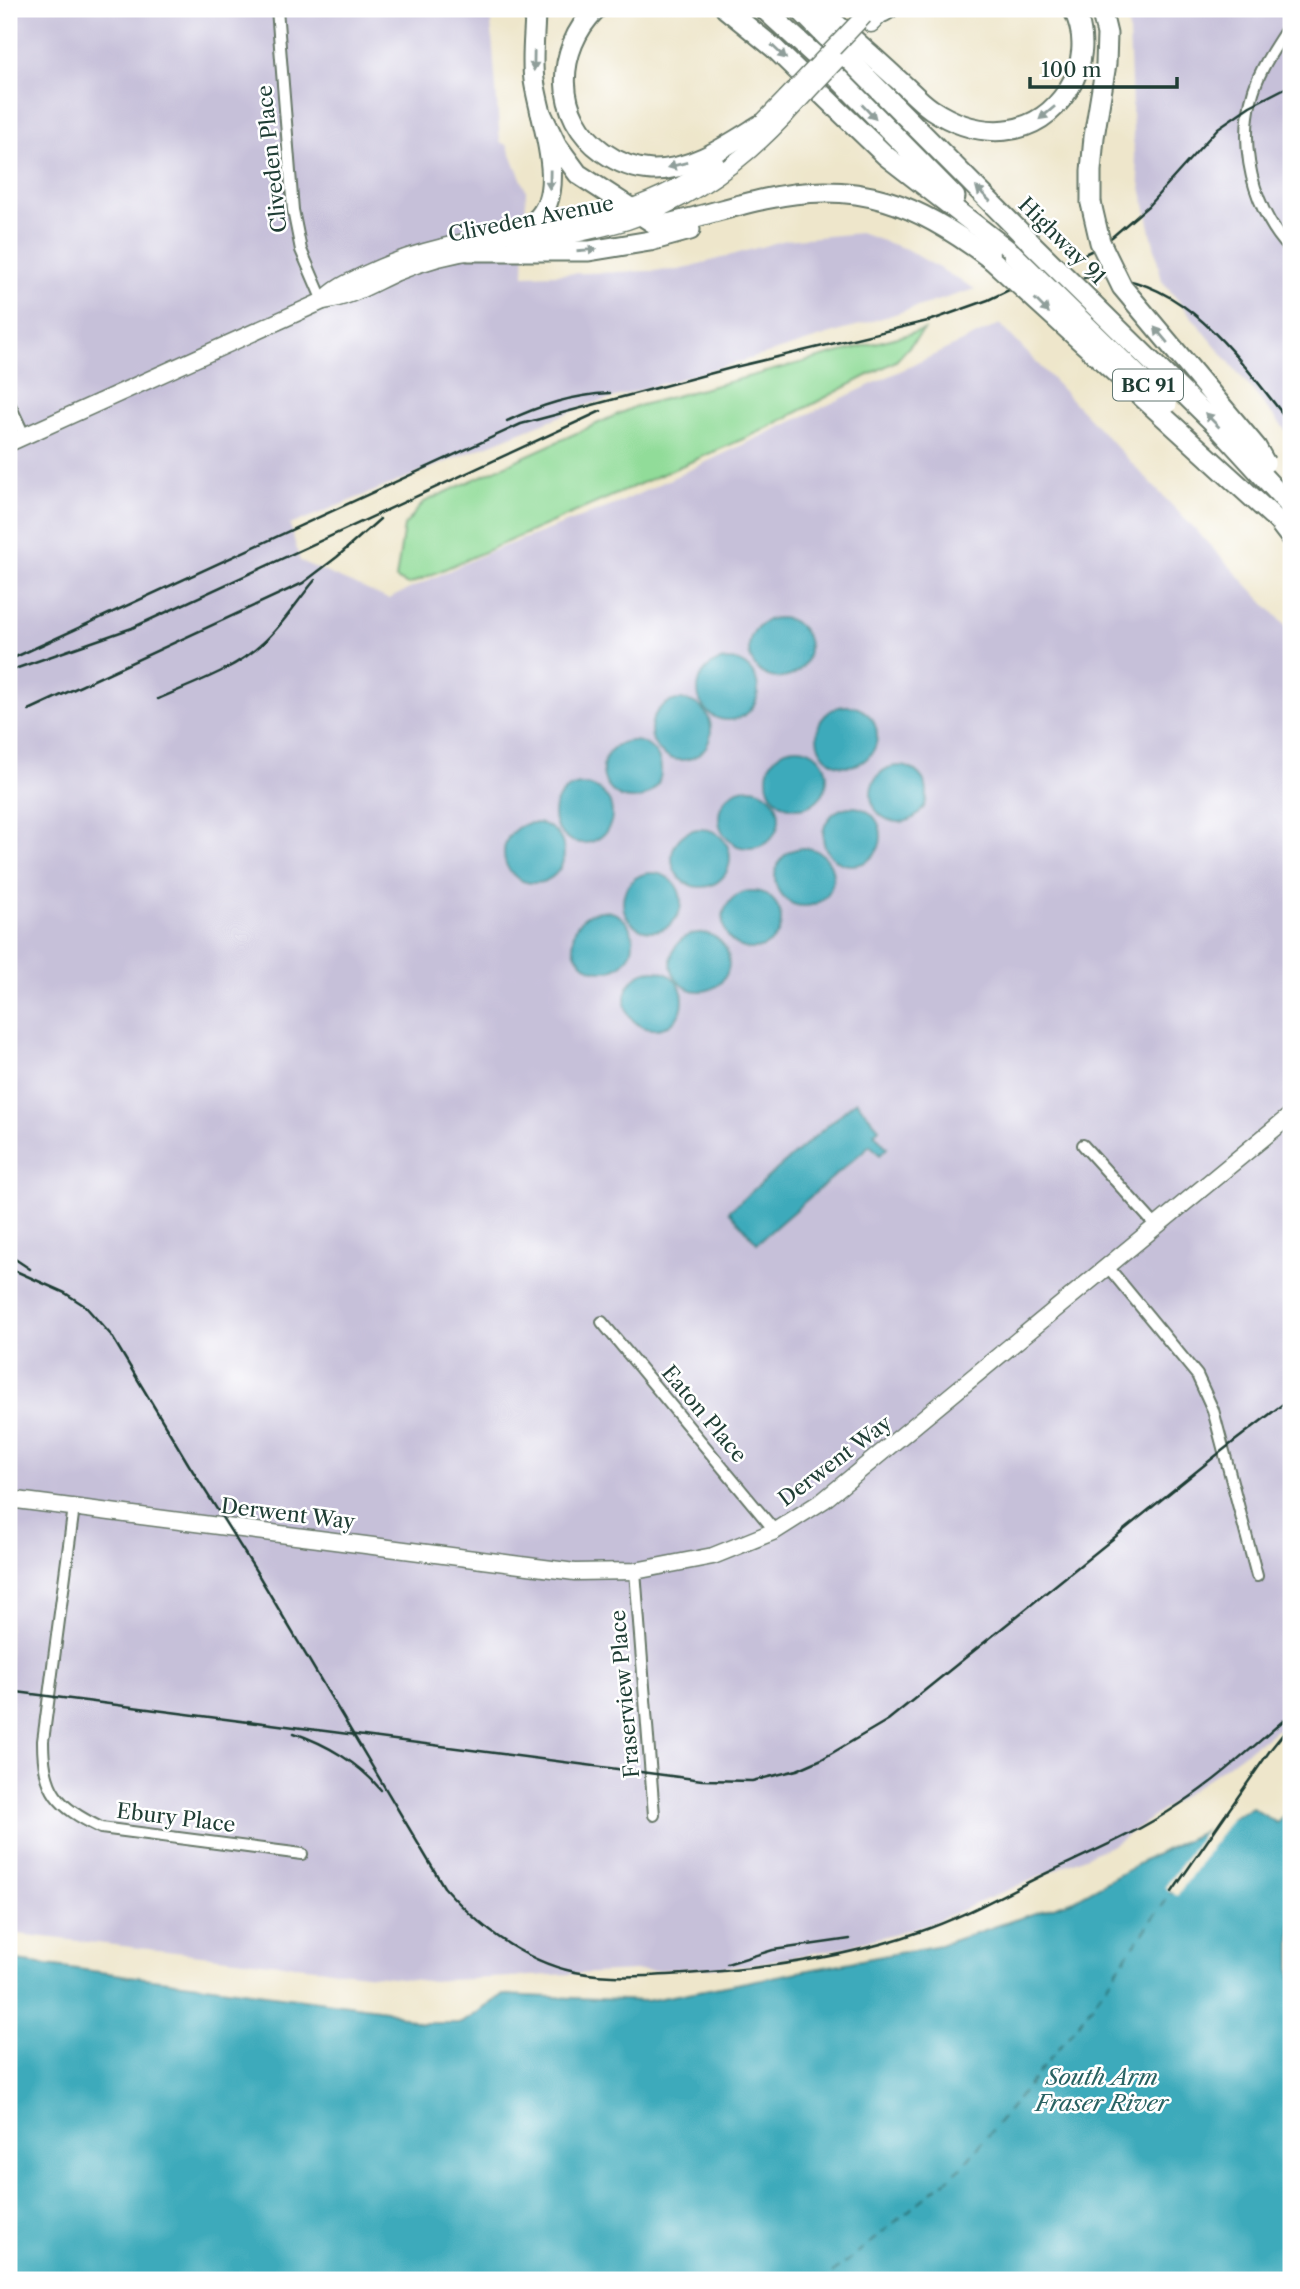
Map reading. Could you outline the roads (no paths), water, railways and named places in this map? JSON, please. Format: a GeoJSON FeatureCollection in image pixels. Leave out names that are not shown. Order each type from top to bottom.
{"type":"FeatureCollection","features":[{"type":"Feature","properties":{"kind":"highway"},"geometry":{"type":"LineString","coordinates":[[511,233],[534,221],[545,209],[549,199],[551,164],[534,79],[535,9]]}},
{"type":"Feature","properties":{"kind":"highway"},"geometry":{"type":"LineString","coordinates":[[596,9],[584,21],[570,45],[564,71],[566,98],[575,123],[592,144],[613,159],[652,170],[671,168],[709,155],[760,125]]}},
{"type":"Feature","properties":{"kind":"highway"},"geometry":{"type":"LineString","coordinates":[[726,9],[774,48],[886,156],[1013,254]]}},
{"type":"Feature","properties":{"kind":"highway","name":"Highway 91"},"geometry":{"type":"LineString","coordinates":[[764,9],[822,62],[1013,254]]}},
{"type":"Feature","properties":{"kind":"highway","name":"Highway 91"},"geometry":{"type":"LineString","coordinates":[[799,9],[1031,243],[1210,418],[1287,511],[1291,538]]}},
{"type":"Feature","properties":{"kind":"highway"},"geometry":{"type":"LineString","coordinates":[[819,9],[931,109],[957,123],[986,131],[1014,130],[1037,121],[1060,102],[1076,77],[1082,59],[1079,19],[1073,9]]}},
{"type":"Feature","properties":{"kind":"highway"},"geometry":{"type":"LineString","coordinates":[[1101,9],[1107,34],[1107,64],[1094,137],[1091,172],[1091,203],[1100,242],[1122,286],[1256,447],[1287,511]]}},
{"type":"Feature","properties":{"kind":"highway"},"geometry":{"type":"LineString","coordinates":[[541,113],[556,144],[578,174],[652,222],[667,224],[766,198],[809,192],[844,193],[885,199],[907,206],[947,227],[992,260],[1287,511]]}},
{"type":"Feature","properties":{"kind":"highway"},"geometry":{"type":"LineString","coordinates":[[470,251],[589,251],[650,241],[778,206],[844,193]]}},
{"type":"Feature","properties":{"kind":"highway","name":"BC 91"},"geometry":{"type":"LineString","coordinates":[[1013,254],[1203,440],[1287,511]]}},
{"type":"Feature","properties":{"kind":"street","name":"Cliveden Place"},"geometry":{"type":"LineString","coordinates":[[278,9],[293,209],[301,250],[323,301]]}},
{"type":"Feature","properties":{"kind":"street","name":"Cliveden Avenue"},"geometry":{"type":"LineString","coordinates":[[323,301],[335,288],[394,261],[437,247],[671,204],[746,154],[790,102],[877,13]]}},
{"type":"Feature","properties":{"kind":"street"},"geometry":{"type":"LineString","coordinates":[[1291,22],[1262,69],[1247,120],[1249,165],[1264,211],[1282,241],[1291,250]]}},
{"type":"Feature","properties":{"kind":"street","name":"Cliveden Avenue"},"geometry":{"type":"LineString","coordinates":[[9,443],[323,301],[340,299],[398,272],[470,251],[575,234],[636,212],[715,165],[790,102]]}},
{"type":"Feature","properties":{"kind":"street"},"geometry":{"type":"LineString","coordinates":[[9,403],[24,435]]}},
{"type":"Feature","properties":{"kind":"street","name":"Derwent Way"},"geometry":{"type":"LineString","coordinates":[[9,1499],[575,1572],[635,1571],[713,1556],[775,1531],[824,1500],[1291,1115]]}},
{"type":"Feature","properties":{"kind":"street"},"geometry":{"type":"LineString","coordinates":[[1083,1144],[1157,1227]]}},
{"type":"Feature","properties":{"kind":"street"},"geometry":{"type":"LineString","coordinates":[[1108,1267],[1197,1375],[1213,1410],[1256,1576]]}},
{"type":"Feature","properties":{"kind":"street","name":"Eaton Place"},"geometry":{"type":"LineString","coordinates":[[603,1322],[775,1531]]}},
{"type":"Feature","properties":{"kind":"street","name":"Ebury Place"},"geometry":{"type":"LineString","coordinates":[[74,1507],[43,1741],[43,1768],[52,1793],[72,1813],[101,1828],[302,1854]]}},
{"type":"Feature","properties":{"kind":"street","name":"Fraserview Place"},"geometry":{"type":"LineString","coordinates":[[635,1571],[654,1815]]}},
{"type":"Feature","properties":{"kind":"water"},"geometry":{"type":"Polygon","coordinates":[[[779,618],[796,623],[804,631],[809,648],[804,665],[796,673],[779,678],[762,673],[754,665],[749,648],[754,631],[762,623],[779,618]]]}},
{"type":"Feature","properties":{"kind":"water"},"geometry":{"type":"Polygon","coordinates":[[[728,660],[745,665],[753,673],[758,690],[753,707],[745,715],[728,720],[711,715],[703,707],[698,690],[703,673],[711,665],[728,660]]]}},
{"type":"Feature","properties":{"kind":"water"},"geometry":{"type":"Polygon","coordinates":[[[681,700],[702,709],[711,730],[702,751],[681,760],[660,751],[651,730],[660,709],[681,700]]]}},
{"type":"Feature","properties":{"kind":"water"},"geometry":{"type":"Polygon","coordinates":[[[847,706],[864,711],[872,719],[877,736],[872,753],[864,761],[847,766],[830,761],[822,753],[817,736],[822,719],[830,711],[847,706]]]}},
{"type":"Feature","properties":{"kind":"water"},"geometry":{"type":"Polygon","coordinates":[[[632,741],[648,746],[656,754],[661,770],[656,786],[648,794],[632,799],[616,794],[608,786],[603,770],[608,754],[616,746],[632,741]]]}},
{"type":"Feature","properties":{"kind":"water"},"geometry":{"type":"Polygon","coordinates":[[[797,748],[814,753],[822,761],[827,778],[822,795],[814,803],[797,808],[780,803],[772,795],[767,778],[772,761],[780,753],[797,748]]]}},
{"type":"Feature","properties":{"kind":"water"},"geometry":{"type":"Polygon","coordinates":[[[893,766],[905,766],[915,770],[923,778],[927,794],[923,810],[915,818],[905,822],[893,822],[883,818],[875,810],[871,800],[871,788],[875,778],[883,770],[893,766]]]}},
{"type":"Feature","properties":{"kind":"water"},"geometry":{"type":"Polygon","coordinates":[[[577,785],[589,785],[604,793],[612,808],[612,820],[604,835],[589,843],[577,843],[562,835],[554,820],[554,808],[562,793],[577,785]]]}},
{"type":"Feature","properties":{"kind":"water"},"geometry":{"type":"Polygon","coordinates":[[[749,788],[770,797],[779,818],[770,839],[749,848],[728,839],[719,818],[728,797],[749,788]]]}},
{"type":"Feature","properties":{"kind":"water"},"geometry":{"type":"Polygon","coordinates":[[[846,807],[858,807],[873,815],[881,830],[881,842],[873,857],[858,865],[846,865],[831,857],[823,842],[823,830],[831,815],[846,807]]]}},
{"type":"Feature","properties":{"kind":"water"},"geometry":{"type":"Polygon","coordinates":[[[534,823],[555,832],[564,853],[555,874],[534,883],[513,874],[504,853],[513,832],[534,823]]]}},
{"type":"Feature","properties":{"kind":"water"},"geometry":{"type":"Polygon","coordinates":[[[701,829],[717,834],[725,842],[730,858],[725,874],[717,882],[701,887],[685,882],[677,874],[672,858],[677,842],[685,834],[701,829]]]}},
{"type":"Feature","properties":{"kind":"water"},"geometry":{"type":"Polygon","coordinates":[[[798,848],[810,848],[820,852],[829,861],[833,883],[825,898],[810,906],[798,906],[788,902],[779,893],[775,883],[775,871],[779,861],[788,852],[798,848]]]}},
{"type":"Feature","properties":{"kind":"water"},"geometry":{"type":"Polygon","coordinates":[[[646,873],[658,873],[673,881],[681,896],[681,908],[673,923],[658,931],[646,931],[631,923],[623,908],[623,896],[631,881],[646,873]]]}},
{"type":"Feature","properties":{"kind":"water"},"geometry":{"type":"Polygon","coordinates":[[[752,891],[763,893],[776,904],[781,920],[779,931],[768,944],[752,949],[741,947],[728,936],[723,920],[725,909],[736,896],[752,891]]]}},
{"type":"Feature","properties":{"kind":"water"},"geometry":{"type":"Polygon","coordinates":[[[603,911],[624,920],[633,941],[624,962],[603,971],[582,962],[573,941],[582,920],[603,911]]]}},
{"type":"Feature","properties":{"kind":"water"},"geometry":{"type":"Polygon","coordinates":[[[694,933],[706,933],[716,937],[725,946],[729,968],[721,983],[706,991],[694,991],[684,987],[675,978],[671,968],[671,956],[675,946],[684,937],[694,933]]]}},
{"type":"Feature","properties":{"kind":"water"},"geometry":{"type":"Polygon","coordinates":[[[654,971],[675,979],[683,1000],[675,1021],[654,1029],[633,1021],[625,1000],[633,979],[654,971]]]}},
{"type":"Feature","properties":{"kind":"water"},"geometry":{"type":"Polygon","coordinates":[[[856,1101],[879,1128],[874,1133],[887,1148],[880,1155],[870,1145],[757,1243],[729,1211],[856,1101]]]}},
{"type":"Feature","properties":{"kind":"water","name":"South Arm Fraser River"},"geometry":{"type":"Polygon","coordinates":[[[1291,1807],[1291,2280],[9,2280],[9,1960],[386,2010],[420,2023],[462,2023],[503,1995],[646,2001],[940,1945],[1074,1900],[1151,1857],[1252,1808],[1277,1823],[1291,1807]]]}},
{"type":"Feature","properties":{"kind":"railway"},"geometry":{"type":"LineString","coordinates":[[9,660],[521,424],[735,367],[932,320],[988,300],[1091,251],[1112,237],[1148,206],[1218,128],[1250,106],[1291,85]]}},
{"type":"Feature","properties":{"kind":"railway"},"geometry":{"type":"LineString","coordinates":[[1027,290],[1091,277],[1124,279],[1154,289],[1181,305],[1206,325],[1229,348],[1291,424]]}},
{"type":"Feature","properties":{"kind":"railway"},"geometry":{"type":"LineString","coordinates":[[507,421],[557,402],[610,393]]}},
{"type":"Feature","properties":{"kind":"railway"},"geometry":{"type":"LineString","coordinates":[[9,671],[132,628],[601,411]]}},
{"type":"Feature","properties":{"kind":"railway"},"geometry":{"type":"LineString","coordinates":[[29,710],[303,583],[380,519]]}},
{"type":"Feature","properties":{"kind":"railway"},"geometry":{"type":"LineString","coordinates":[[158,699],[213,675],[252,653],[277,629],[315,580]]}},
{"type":"Feature","properties":{"kind":"railway"},"geometry":{"type":"LineString","coordinates":[[9,1255],[30,1269]]}},
{"type":"Feature","properties":{"kind":"railway"},"geometry":{"type":"LineString","coordinates":[[9,1268],[65,1293],[85,1306],[111,1335],[256,1571],[444,1887],[457,1902],[502,1940],[555,1967],[616,1976],[714,1972],[833,1955],[919,1932],[969,1912],[1149,1823],[1209,1783],[1291,1714]]}},
{"type":"Feature","properties":{"kind":"railway"},"geometry":{"type":"LineString","coordinates":[[248,1721],[702,1780],[752,1781],[797,1770],[822,1759],[888,1720],[1291,1398]]}},
{"type":"Feature","properties":{"kind":"railway"},"geometry":{"type":"LineString","coordinates":[[9,1691],[256,1723]]}},
{"type":"Feature","properties":{"kind":"railway"},"geometry":{"type":"LineString","coordinates":[[1172,1892],[1291,1724]]}},
{"type":"Feature","properties":{"kind":"railway"},"geometry":{"type":"LineString","coordinates":[[294,1733],[341,1756],[363,1771],[381,1790]]}},
{"type":"Feature","properties":{"kind":"railway"},"geometry":{"type":"LineString","coordinates":[[727,1964],[773,1950],[850,1939]]}}]}
